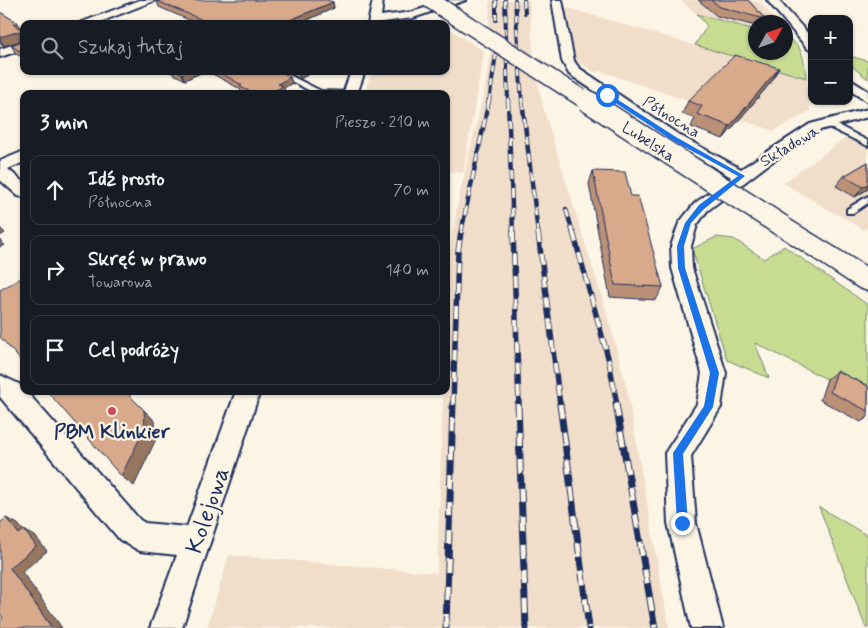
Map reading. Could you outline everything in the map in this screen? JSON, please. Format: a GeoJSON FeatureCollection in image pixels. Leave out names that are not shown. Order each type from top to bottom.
{"type":"FeatureCollection","features":[{"type":"Feature","properties":{"kind":"main road","name":"Lubelska"},"geometry":{"type":"LineString","coordinates":[[430,0],[868,281]]}},
{"type":"Feature","properties":{"kind":"street"},"geometry":{"type":"LineString","coordinates":[[94,20],[151,0]]}},
{"type":"Feature","properties":{"kind":"street"},"geometry":{"type":"LineString","coordinates":[[374,20],[378,0]]}},
{"type":"Feature","properties":{"kind":"street"},"geometry":{"type":"LineString","coordinates":[[385,20],[413,15],[461,0]]}},
{"type":"Feature","properties":{"kind":"street","name":"Północna"},"geometry":{"type":"LineString","coordinates":[[557,0],[568,62],[574,71],[667,134],[742,176]]}},
{"type":"Feature","properties":{"kind":"street"},"geometry":{"type":"LineString","coordinates":[[772,0],[808,41]]}},
{"type":"Feature","properties":{"kind":"street"},"geometry":{"type":"LineString","coordinates":[[107,3],[122,10]]}},
{"type":"Feature","properties":{"kind":"street"},"geometry":{"type":"LineString","coordinates":[[0,53],[20,46]]}},
{"type":"Feature","properties":{"kind":"street"},"geometry":{"type":"LineString","coordinates":[[351,90],[357,75]]}},
{"type":"Feature","properties":{"kind":"street"},"geometry":{"type":"LineString","coordinates":[[853,86],[868,98]]}},
{"type":"Feature","properties":{"kind":"street","name":"Składowa"},"geometry":{"type":"LineString","coordinates":[[707,628],[682,523],[678,453],[709,407],[714,373],[682,268],[681,246],[688,223],[701,207],[798,136],[826,123],[868,113]]}},
{"type":"Feature","properties":{"kind":"street"},"geometry":{"type":"LineString","coordinates":[[20,158],[0,169],[20,188]]}},
{"type":"Feature","properties":{"kind":"street"},"geometry":{"type":"LineString","coordinates":[[0,385],[11,391],[130,530],[140,537],[196,542]]}},
{"type":"Feature","properties":{"kind":"street","name":"Kolejowa"},"geometry":{"type":"LineString","coordinates":[[166,628],[247,395]]}},
{"type":"Feature","properties":{"kind":"lane"},"geometry":{"type":"LineString","coordinates":[[284,75],[316,90]]}},
{"type":"Feature","properties":{"kind":"lane"},"geometry":{"type":"LineString","coordinates":[[826,123],[868,144]]}},
{"type":"Feature","properties":{"kind":"lane"},"geometry":{"type":"LineString","coordinates":[[850,210],[868,199]]}},
{"type":"Feature","properties":{"kind":"shaded area"},"geometry":{"type":"Polygon","coordinates":[[[490,0],[529,0],[534,57],[489,29],[490,0]]]}},
{"type":"Feature","properties":{"kind":"shaded area"},"geometry":{"type":"Polygon","coordinates":[[[681,0],[748,0],[761,3],[771,15],[748,15],[748,28],[697,14],[681,0]]]}},
{"type":"Feature","properties":{"kind":"shaded area"},"geometry":{"type":"Polygon","coordinates":[[[565,7],[806,78],[810,111],[774,131],[600,71],[596,73],[576,61],[565,7]]]}},
{"type":"Feature","properties":{"kind":"shaded area"},"geometry":{"type":"Polygon","coordinates":[[[450,30],[484,51],[463,173],[450,171],[450,90],[365,90],[371,75],[450,75],[450,30]]]}},
{"type":"Feature","properties":{"kind":"shaded area"},"geometry":{"type":"Polygon","coordinates":[[[491,49],[537,79],[543,107],[608,317],[627,389],[669,628],[207,628],[229,555],[437,573],[443,395],[450,395],[450,252],[457,205],[485,88],[491,49]]]}},
{"type":"Feature","properties":{"kind":"shaded area"},"geometry":{"type":"Polygon","coordinates":[[[854,132],[868,139],[868,227],[864,230],[783,183],[854,132]]]}},
{"type":"Feature","properties":{"kind":"green space"},"geometry":{"type":"Polygon","coordinates":[[[697,14],[748,28],[748,60],[793,60],[793,42],[802,54],[806,78],[695,45],[707,26],[697,14]]]}},
{"type":"Feature","properties":{"kind":"green space"},"geometry":{"type":"Polygon","coordinates":[[[853,57],[868,61],[868,79],[853,67],[853,57]]]}},
{"type":"Feature","properties":{"kind":"green space"},"geometry":{"type":"Polygon","coordinates":[[[716,237],[734,239],[764,259],[784,246],[868,305],[868,400],[755,343],[769,378],[727,360],[692,249],[716,237]]]}},
{"type":"Feature","properties":{"kind":"green space"},"geometry":{"type":"Polygon","coordinates":[[[819,507],[868,536],[868,628],[866,628],[819,507]]]}},
{"type":"Feature","properties":{"kind":"building"},"geometry":{"type":"Polygon","coordinates":[[[327,0],[333,2],[290,20],[203,20],[157,1],[327,0]]]}},
{"type":"Feature","properties":{"kind":"building"},"geometry":{"type":"Polygon","coordinates":[[[711,0],[748,0],[761,15],[750,15],[720,7],[711,0]]]}},
{"type":"Feature","properties":{"kind":"building"},"geometry":{"type":"Polygon","coordinates":[[[0,12],[18,23],[13,24],[20,28],[20,31],[0,37],[0,12]]]}},
{"type":"Feature","properties":{"kind":"building"},"geometry":{"type":"Polygon","coordinates":[[[20,42],[20,51],[11,45],[20,42]]]}},
{"type":"Feature","properties":{"kind":"building"},"geometry":{"type":"Polygon","coordinates":[[[735,55],[779,68],[730,126],[697,114],[702,106],[688,101],[735,55]]]}},
{"type":"Feature","properties":{"kind":"building"},"geometry":{"type":"Polygon","coordinates":[[[224,75],[287,75],[290,77],[278,84],[283,86],[276,90],[246,90],[239,86],[242,85],[224,75]]]}},
{"type":"Feature","properties":{"kind":"building"},"geometry":{"type":"Polygon","coordinates":[[[868,162],[868,184],[863,187],[844,176],[868,162]]]}},
{"type":"Feature","properties":{"kind":"building"},"geometry":{"type":"Polygon","coordinates":[[[593,171],[625,172],[631,196],[638,196],[663,287],[615,285],[593,171]]]}},
{"type":"Feature","properties":{"kind":"building"},"geometry":{"type":"Polygon","coordinates":[[[20,279],[20,360],[0,337],[0,290],[20,279]]]}},
{"type":"Feature","properties":{"kind":"building"},"geometry":{"type":"Polygon","coordinates":[[[837,371],[868,386],[868,411],[830,392],[837,371]]]}},
{"type":"Feature","properties":{"kind":"building"},"geometry":{"type":"Polygon","coordinates":[[[50,395],[129,395],[144,410],[145,428],[121,476],[50,395]]]}},
{"type":"Feature","properties":{"kind":"building"},"geometry":{"type":"Polygon","coordinates":[[[6,518],[19,534],[24,530],[36,546],[10,568],[52,628],[0,628],[0,621],[3,618],[0,614],[0,523],[6,518]]]}},
{"type":"Feature","properties":{"kind":"railway"},"geometry":{"type":"LineString","coordinates":[[496,0],[496,20]]}},
{"type":"Feature","properties":{"kind":"railway"},"geometry":{"type":"LineString","coordinates":[[505,0],[508,102]]}},
{"type":"Feature","properties":{"kind":"railway"},"geometry":{"type":"LineString","coordinates":[[515,0],[522,102]]}},
{"type":"Feature","properties":{"kind":"railway"},"geometry":{"type":"LineString","coordinates":[[524,0],[525,13]]}},
{"type":"Feature","properties":{"kind":"railway"},"geometry":{"type":"LineString","coordinates":[[489,102],[496,54]]}},
{"type":"Feature","properties":{"kind":"railway"},"geometry":{"type":"LineString","coordinates":[[461,233],[489,100]]}},
{"type":"Feature","properties":{"kind":"railway"},"geometry":{"type":"LineString","coordinates":[[508,100],[513,233]]}},
{"type":"Feature","properties":{"kind":"railway"},"geometry":{"type":"LineString","coordinates":[[522,100],[538,233]]}},
{"type":"Feature","properties":{"kind":"railway"},"geometry":{"type":"LineString","coordinates":[[566,209],[573,233]]}},
{"type":"Feature","properties":{"kind":"railway"},"geometry":{"type":"LineString","coordinates":[[453,405],[458,252],[461,232]]}},
{"type":"Feature","properties":{"kind":"railway"},"geometry":{"type":"LineString","coordinates":[[513,232],[519,405]]}},
{"type":"Feature","properties":{"kind":"railway"},"geometry":{"type":"LineString","coordinates":[[538,232],[560,405]]}},
{"type":"Feature","properties":{"kind":"railway"},"geometry":{"type":"LineString","coordinates":[[573,232],[609,361],[617,405]]}},
{"type":"Feature","properties":{"kind":"railway"},"geometry":{"type":"LineString","coordinates":[[446,628],[453,404]]}},
{"type":"Feature","properties":{"kind":"railway"},"geometry":{"type":"LineString","coordinates":[[518,404],[526,628]]}},
{"type":"Feature","properties":{"kind":"railway"},"geometry":{"type":"LineString","coordinates":[[560,404],[589,628]]}},
{"type":"Feature","properties":{"kind":"railway"},"geometry":{"type":"LineString","coordinates":[[616,404],[655,628]]}},
{"type":"Feature","properties":{"kind":"place","name":"PBM Klinkier"},"geometry":{"type":"Point","coordinates":[112,411]}},
{"type":"Feature","properties":{"kind":"route"},"geometry":{"type":"LineString","coordinates":[[607,95],[697,152],[742,176],[701,207],[688,223],[681,246],[682,268],[714,373],[709,407],[678,453],[682,523]]}}]}
